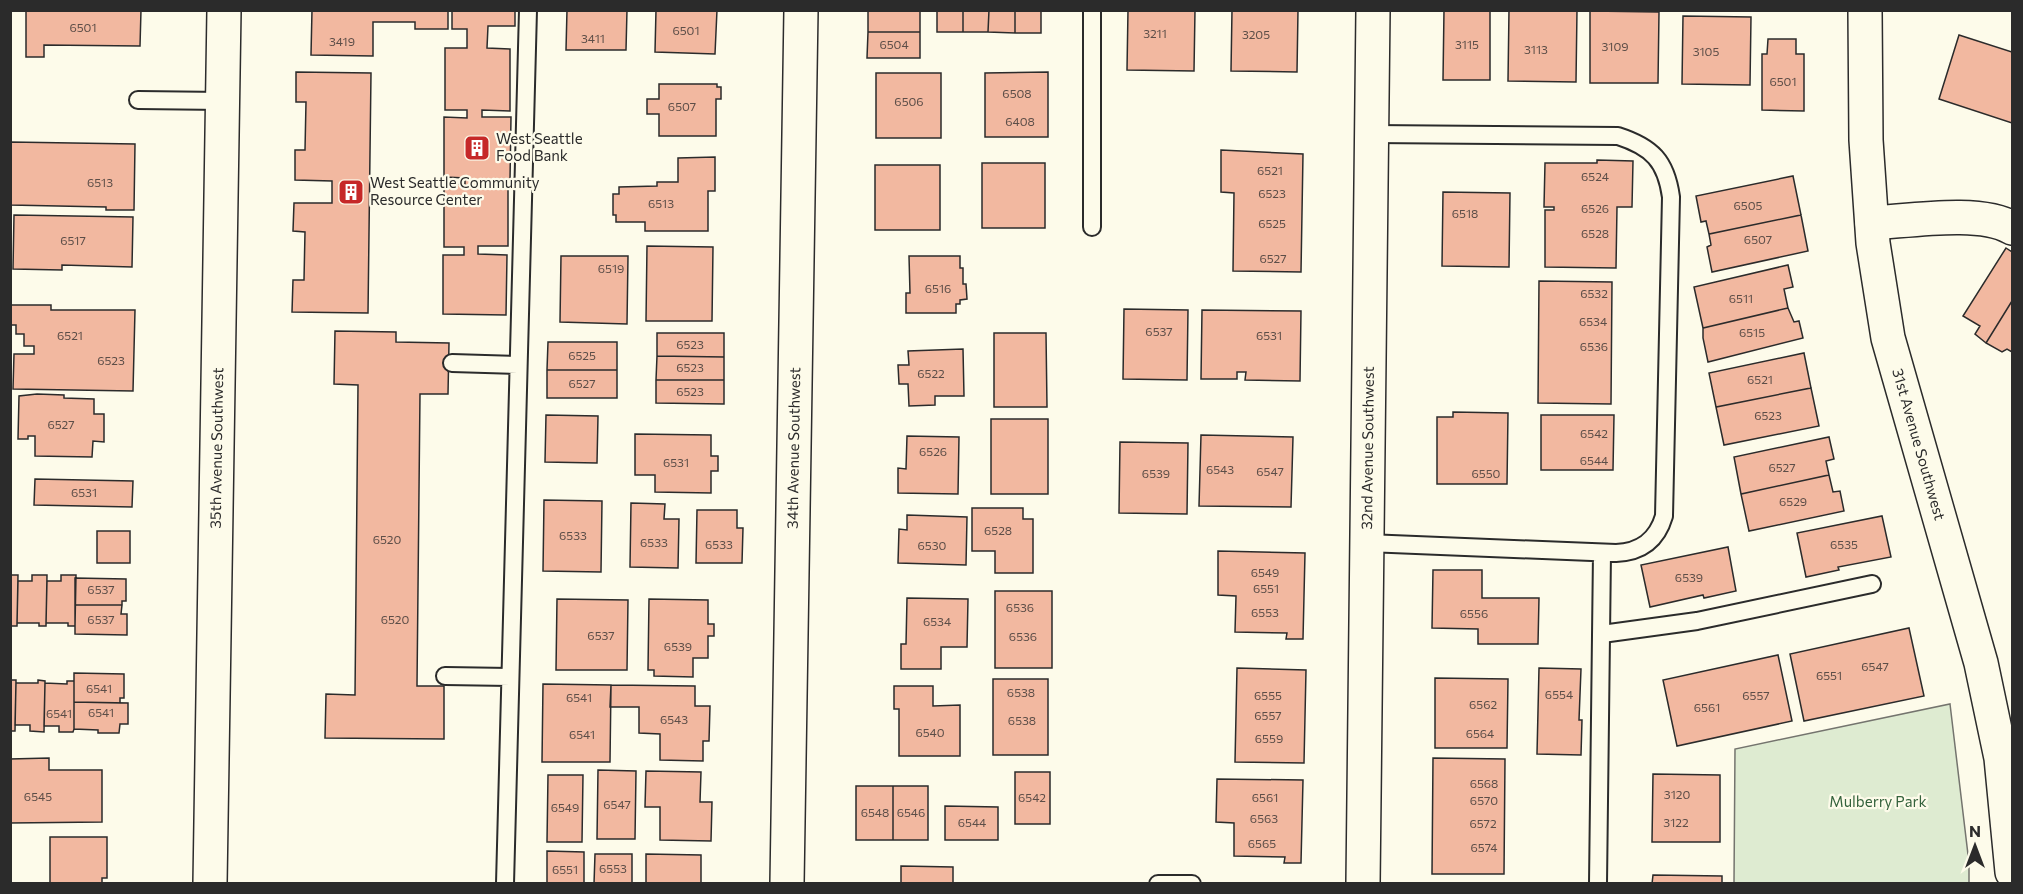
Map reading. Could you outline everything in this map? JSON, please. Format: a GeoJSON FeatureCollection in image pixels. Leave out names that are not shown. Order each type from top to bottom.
{"type":"FeatureCollection","features":[{"type":"Feature","properties":{"kind":"street","name":"35th Avenue Southwest"},"geometry":{"type":"LineString","coordinates":[[210,884],[224,10]]}},
{"type":"Feature","properties":{"kind":"street","name":"34th Avenue Southwest"},"geometry":{"type":"LineString","coordinates":[[787,884],[801,10]]}},
{"type":"Feature","properties":{"kind":"street","name":"32nd Avenue Southwest"},"geometry":{"type":"LineString","coordinates":[[1363,884],[1373,10]]}},
{"type":"Feature","properties":{"kind":"street","name":"31st Avenue Southwest"},"geometry":{"type":"LineString","coordinates":[[1865,10],[1866,140],[1873,243],[1888,338],[1981,663],[2001,758],[2013,872]]}},
{"type":"Feature","properties":{"kind":"street"},"geometry":{"type":"LineString","coordinates":[[1872,223],[1971,217],[2002,222],[2013,228]]}},
{"type":"Feature","properties":{"kind":"lane"},"geometry":{"type":"LineString","coordinates":[[505,884],[528,10]]}},
{"type":"Feature","properties":{"kind":"lane"},"geometry":{"type":"LineString","coordinates":[[1092,10],[1092,227]]}},
{"type":"Feature","properties":{"kind":"lane"},"geometry":{"type":"LineString","coordinates":[[138,100],[223,101]]}},
{"type":"Feature","properties":{"kind":"lane"},"geometry":{"type":"LineString","coordinates":[[1367,543],[1630,552],[1642,547],[1656,534],[1664,516],[1671,197],[1669,179],[1661,163],[1650,150],[1634,141],[1618,136],[1372,135]]}},
{"type":"Feature","properties":{"kind":"lane"},"geometry":{"type":"LineString","coordinates":[[452,363],[518,364]]}},
{"type":"Feature","properties":{"kind":"lane"},"geometry":{"type":"LineString","coordinates":[[1598,884],[1602,552]]}},
{"type":"Feature","properties":{"kind":"lane"},"geometry":{"type":"LineString","coordinates":[[1602,634],[1696,621],[1872,584]]}},
{"type":"Feature","properties":{"kind":"lane"},"geometry":{"type":"LineString","coordinates":[[445,675],[510,677]]}},
{"type":"Feature","properties":{"kind":"lane"},"geometry":{"type":"LineString","coordinates":[[1158,884],[1192,884]]}},
{"type":"Feature","properties":{"kind":"green space","name":"Mulberry Park"},"geometry":{"type":"Polygon","coordinates":[[[1950,704],[1969,863],[1969,883],[1734,883],[1735,749],[1950,704]]]}},
{"type":"Feature","properties":{"kind":"building"},"geometry":{"type":"Polygon","coordinates":[[[26,10],[141,10],[140,46],[44,45],[44,57],[26,57],[26,10]]]}},
{"type":"Feature","properties":{"kind":"building"},"geometry":{"type":"Polygon","coordinates":[[[312,10],[448,10],[448,29],[415,29],[415,22],[373,22],[373,56],[311,55],[312,10]]]}},
{"type":"Feature","properties":{"kind":"building","name":"West Seattle Food Bank"},"geometry":{"type":"Polygon","coordinates":[[[452,10],[515,10],[515,26],[488,26],[487,48],[510,49],[510,111],[482,110],[482,117],[511,117],[510,180],[481,180],[481,187],[508,187],[508,246],[478,246],[478,254],[507,255],[506,315],[443,314],[443,255],[464,255],[464,247],[444,247],[444,184],[465,184],[465,178],[444,177],[444,117],[467,118],[467,110],[445,110],[445,48],[467,48],[467,29],[452,29],[452,10]]]}},
{"type":"Feature","properties":{"kind":"building"},"geometry":{"type":"Polygon","coordinates":[[[567,10],[627,10],[626,50],[566,50],[567,10]]]}},
{"type":"Feature","properties":{"kind":"building"},"geometry":{"type":"Polygon","coordinates":[[[656,10],[717,10],[715,54],[655,52],[656,10]]]}},
{"type":"Feature","properties":{"kind":"building"},"geometry":{"type":"Polygon","coordinates":[[[868,10],[920,10],[920,32],[868,32],[868,10]]]}},
{"type":"Feature","properties":{"kind":"building"},"geometry":{"type":"Polygon","coordinates":[[[937,10],[963,10],[963,32],[937,32],[937,10]]]}},
{"type":"Feature","properties":{"kind":"building"},"geometry":{"type":"Polygon","coordinates":[[[963,10],[989,10],[988,32],[963,32],[963,10]]]}},
{"type":"Feature","properties":{"kind":"building"},"geometry":{"type":"Polygon","coordinates":[[[989,10],[1015,10],[1015,33],[988,32],[989,10]]]}},
{"type":"Feature","properties":{"kind":"building"},"geometry":{"type":"Polygon","coordinates":[[[1015,10],[1041,10],[1041,33],[1015,33],[1015,10]]]}},
{"type":"Feature","properties":{"kind":"building"},"geometry":{"type":"Polygon","coordinates":[[[1128,10],[1195,10],[1194,71],[1127,70],[1128,10]]]}},
{"type":"Feature","properties":{"kind":"building"},"geometry":{"type":"Polygon","coordinates":[[[1232,10],[1298,10],[1297,72],[1231,71],[1232,10]]]}},
{"type":"Feature","properties":{"kind":"building"},"geometry":{"type":"Polygon","coordinates":[[[1444,10],[1490,10],[1490,80],[1443,80],[1444,10]]]}},
{"type":"Feature","properties":{"kind":"building"},"geometry":{"type":"Polygon","coordinates":[[[1509,10],[1577,10],[1576,82],[1508,81],[1509,10]]]}},
{"type":"Feature","properties":{"kind":"building"},"geometry":{"type":"Polygon","coordinates":[[[1590,11],[1659,12],[1658,83],[1590,83],[1590,11]]]}},
{"type":"Feature","properties":{"kind":"building"},"geometry":{"type":"Polygon","coordinates":[[[1683,16],[1751,17],[1750,85],[1682,84],[1683,16]]]}},
{"type":"Feature","properties":{"kind":"building"},"geometry":{"type":"Polygon","coordinates":[[[868,32],[920,32],[920,58],[867,58],[868,32]]]}},
{"type":"Feature","properties":{"kind":"building"},"geometry":{"type":"Polygon","coordinates":[[[1959,35],[2012,52],[2012,123],[1939,99],[1959,35]]]}},
{"type":"Feature","properties":{"kind":"building"},"geometry":{"type":"Polygon","coordinates":[[[1768,39],[1796,39],[1796,54],[1804,54],[1804,111],[1762,110],[1762,54],[1767,54],[1768,39]]]}},
{"type":"Feature","properties":{"kind":"building","name":"West Seattle Community Resource Center"},"geometry":{"type":"Polygon","coordinates":[[[296,72],[371,73],[368,313],[292,312],[293,280],[304,280],[305,232],[293,231],[294,203],[332,203],[332,181],[295,180],[295,150],[305,150],[306,102],[296,102],[296,72]]]}},
{"type":"Feature","properties":{"kind":"building"},"geometry":{"type":"Polygon","coordinates":[[[1048,72],[1048,137],[985,137],[985,73],[1048,72]]]}},
{"type":"Feature","properties":{"kind":"building"},"geometry":{"type":"Polygon","coordinates":[[[876,73],[941,73],[941,138],[876,138],[876,73]]]}},
{"type":"Feature","properties":{"kind":"building"},"geometry":{"type":"Polygon","coordinates":[[[659,84],[717,84],[717,87],[721,87],[721,99],[716,99],[716,136],[659,136],[659,114],[647,114],[647,99],[659,99],[659,84]]]}},
{"type":"Feature","properties":{"kind":"building"},"geometry":{"type":"Polygon","coordinates":[[[10,142],[135,144],[134,210],[106,210],[106,207],[10,205],[10,142]]]}},
{"type":"Feature","properties":{"kind":"building"},"geometry":{"type":"Polygon","coordinates":[[[1221,150],[1303,154],[1301,272],[1233,271],[1234,193],[1221,192],[1221,150]]]}},
{"type":"Feature","properties":{"kind":"building"},"geometry":{"type":"Polygon","coordinates":[[[715,157],[715,191],[708,191],[708,231],[645,231],[645,222],[616,222],[616,215],[613,215],[613,194],[619,194],[619,187],[657,186],[657,182],[678,182],[678,158],[715,157]]]}},
{"type":"Feature","properties":{"kind":"building"},"geometry":{"type":"Polygon","coordinates":[[[1597,160],[1633,161],[1632,207],[1617,207],[1616,268],[1545,267],[1545,210],[1554,210],[1554,207],[1544,207],[1545,163],[1597,163],[1597,160]]]}},
{"type":"Feature","properties":{"kind":"building"},"geometry":{"type":"Polygon","coordinates":[[[982,163],[1045,163],[1045,228],[982,228],[982,163]]]}},
{"type":"Feature","properties":{"kind":"building"},"geometry":{"type":"Polygon","coordinates":[[[875,165],[940,165],[940,230],[875,230],[875,165]]]}},
{"type":"Feature","properties":{"kind":"building"},"geometry":{"type":"Polygon","coordinates":[[[1793,176],[1801,215],[1709,234],[1706,221],[1701,222],[1696,196],[1793,176]]]}},
{"type":"Feature","properties":{"kind":"building"},"geometry":{"type":"Polygon","coordinates":[[[1443,192],[1510,193],[1509,267],[1442,266],[1443,192]]]}},
{"type":"Feature","properties":{"kind":"building"},"geometry":{"type":"Polygon","coordinates":[[[14,215],[133,217],[132,267],[62,265],[62,270],[13,269],[14,215]]]}},
{"type":"Feature","properties":{"kind":"building"},"geometry":{"type":"Polygon","coordinates":[[[1801,215],[1808,251],[1712,272],[1707,247],[1711,245],[1709,234],[1801,215]]]}},
{"type":"Feature","properties":{"kind":"building"},"geometry":{"type":"Polygon","coordinates":[[[647,246],[713,247],[712,321],[646,321],[647,246]]]}},
{"type":"Feature","properties":{"kind":"building"},"geometry":{"type":"Polygon","coordinates":[[[2006,248],[2012,252],[2012,301],[1986,343],[1975,334],[1980,326],[1963,316],[2006,248]]]}},
{"type":"Feature","properties":{"kind":"building"},"geometry":{"type":"Polygon","coordinates":[[[561,256],[628,256],[627,324],[560,322],[561,256]]]}},
{"type":"Feature","properties":{"kind":"building"},"geometry":{"type":"Polygon","coordinates":[[[909,256],[960,256],[960,268],[963,268],[963,284],[966,284],[967,299],[960,300],[960,304],[956,304],[956,313],[906,313],[906,293],[910,293],[909,256]]]}},
{"type":"Feature","properties":{"kind":"building"},"geometry":{"type":"Polygon","coordinates":[[[1788,265],[1793,287],[1784,289],[1788,308],[1703,328],[1694,287],[1788,265]]]}},
{"type":"Feature","properties":{"kind":"building"},"geometry":{"type":"Polygon","coordinates":[[[1539,281],[1612,282],[1611,404],[1538,403],[1539,281]]]}},
{"type":"Feature","properties":{"kind":"building"},"geometry":{"type":"Polygon","coordinates":[[[2012,301],[2012,352],[2007,349],[2002,352],[1986,343],[2012,301]]]}},
{"type":"Feature","properties":{"kind":"building"},"geometry":{"type":"Polygon","coordinates":[[[10,305],[51,305],[51,310],[135,310],[133,391],[13,389],[14,354],[34,354],[34,346],[24,346],[24,334],[16,334],[16,325],[10,325],[10,305]]]}},
{"type":"Feature","properties":{"kind":"building"},"geometry":{"type":"Polygon","coordinates":[[[1788,308],[1794,322],[1799,321],[1803,338],[1708,362],[1703,328],[1788,308]]]}},
{"type":"Feature","properties":{"kind":"building"},"geometry":{"type":"Polygon","coordinates":[[[1124,309],[1188,310],[1187,380],[1123,379],[1124,309]]]}},
{"type":"Feature","properties":{"kind":"building"},"geometry":{"type":"Polygon","coordinates":[[[1202,310],[1301,311],[1300,381],[1245,380],[1246,372],[1237,372],[1237,379],[1201,379],[1202,310]]]}},
{"type":"Feature","properties":{"kind":"building"},"geometry":{"type":"Polygon","coordinates":[[[335,331],[396,332],[396,342],[449,343],[448,394],[420,394],[417,686],[444,686],[444,739],[325,738],[326,694],[355,695],[358,385],[334,384],[335,331]]]}},
{"type":"Feature","properties":{"kind":"building"},"geometry":{"type":"Polygon","coordinates":[[[657,333],[724,333],[724,357],[657,356],[657,333]]]}},
{"type":"Feature","properties":{"kind":"building"},"geometry":{"type":"Polygon","coordinates":[[[994,333],[1046,333],[1047,407],[994,407],[994,333]]]}},
{"type":"Feature","properties":{"kind":"building"},"geometry":{"type":"Polygon","coordinates":[[[548,342],[617,342],[617,370],[547,370],[548,342]]]}},
{"type":"Feature","properties":{"kind":"building"},"geometry":{"type":"Polygon","coordinates":[[[963,349],[964,396],[935,396],[935,405],[909,406],[908,384],[899,384],[898,365],[909,365],[908,351],[963,349]]]}},
{"type":"Feature","properties":{"kind":"building"},"geometry":{"type":"Polygon","coordinates":[[[1804,353],[1811,388],[1716,407],[1709,373],[1804,353]]]}},
{"type":"Feature","properties":{"kind":"building"},"geometry":{"type":"Polygon","coordinates":[[[657,356],[724,357],[724,380],[656,380],[657,356]]]}},
{"type":"Feature","properties":{"kind":"building"},"geometry":{"type":"Polygon","coordinates":[[[547,370],[617,370],[617,398],[547,398],[547,370]]]}},
{"type":"Feature","properties":{"kind":"building"},"geometry":{"type":"Polygon","coordinates":[[[656,380],[724,380],[724,404],[656,403],[656,380]]]}},
{"type":"Feature","properties":{"kind":"building"},"geometry":{"type":"Polygon","coordinates":[[[1811,388],[1819,426],[1724,445],[1716,407],[1811,388]]]}},
{"type":"Feature","properties":{"kind":"building"},"geometry":{"type":"Polygon","coordinates":[[[37,394],[94,399],[94,414],[104,414],[104,442],[93,441],[92,457],[35,456],[35,436],[18,439],[19,396],[37,394]]]}},
{"type":"Feature","properties":{"kind":"building"},"geometry":{"type":"Polygon","coordinates":[[[1453,412],[1508,413],[1507,484],[1437,484],[1437,417],[1453,417],[1453,412]]]}},
{"type":"Feature","properties":{"kind":"building"},"geometry":{"type":"Polygon","coordinates":[[[546,415],[598,416],[597,463],[545,462],[546,415]]]}},
{"type":"Feature","properties":{"kind":"building"},"geometry":{"type":"Polygon","coordinates":[[[1541,415],[1614,415],[1613,470],[1541,470],[1541,415]]]}},
{"type":"Feature","properties":{"kind":"building"},"geometry":{"type":"Polygon","coordinates":[[[991,419],[1048,419],[1048,494],[991,494],[991,419]]]}},
{"type":"Feature","properties":{"kind":"building"},"geometry":{"type":"Polygon","coordinates":[[[635,434],[711,435],[711,456],[718,456],[718,471],[711,471],[711,493],[655,492],[655,475],[635,475],[635,434]]]}},
{"type":"Feature","properties":{"kind":"building"},"geometry":{"type":"Polygon","coordinates":[[[1201,435],[1293,437],[1291,507],[1199,506],[1201,435]]]}},
{"type":"Feature","properties":{"kind":"building"},"geometry":{"type":"Polygon","coordinates":[[[907,436],[959,437],[958,494],[898,493],[898,468],[906,469],[907,436]]]}},
{"type":"Feature","properties":{"kind":"building"},"geometry":{"type":"Polygon","coordinates":[[[1829,437],[1834,459],[1826,461],[1829,475],[1741,494],[1734,457],[1829,437]]]}},
{"type":"Feature","properties":{"kind":"building"},"geometry":{"type":"Polygon","coordinates":[[[1120,442],[1188,443],[1187,514],[1119,513],[1120,442]]]}},
{"type":"Feature","properties":{"kind":"building"},"geometry":{"type":"Polygon","coordinates":[[[1829,475],[1833,492],[1840,491],[1844,511],[1749,531],[1741,494],[1829,475]]]}},
{"type":"Feature","properties":{"kind":"building"},"geometry":{"type":"Polygon","coordinates":[[[35,479],[133,481],[132,507],[34,505],[35,479]]]}},
{"type":"Feature","properties":{"kind":"building"},"geometry":{"type":"Polygon","coordinates":[[[544,500],[602,501],[601,572],[543,571],[544,500]]]}},
{"type":"Feature","properties":{"kind":"building"},"geometry":{"type":"Polygon","coordinates":[[[631,503],[665,504],[664,519],[679,519],[678,568],[630,567],[631,503]]]}},
{"type":"Feature","properties":{"kind":"building"},"geometry":{"type":"Polygon","coordinates":[[[972,508],[1023,508],[1023,519],[1033,519],[1033,573],[995,573],[995,551],[972,551],[972,508]]]}},
{"type":"Feature","properties":{"kind":"building"},"geometry":{"type":"Polygon","coordinates":[[[697,510],[737,510],[737,528],[743,528],[742,563],[696,563],[697,510]]]}},
{"type":"Feature","properties":{"kind":"building"},"geometry":{"type":"Polygon","coordinates":[[[907,515],[967,517],[966,565],[898,563],[899,529],[907,530],[907,515]]]}},
{"type":"Feature","properties":{"kind":"building"},"geometry":{"type":"Polygon","coordinates":[[[1882,516],[1891,557],[1838,567],[1839,570],[1806,577],[1797,533],[1882,516]]]}},
{"type":"Feature","properties":{"kind":"building"},"geometry":{"type":"Polygon","coordinates":[[[97,531],[130,531],[130,563],[97,563],[97,531]]]}},
{"type":"Feature","properties":{"kind":"building"},"geometry":{"type":"Polygon","coordinates":[[[1728,547],[1736,591],[1704,598],[1703,595],[1650,607],[1641,565],[1728,547]]]}},
{"type":"Feature","properties":{"kind":"building"},"geometry":{"type":"Polygon","coordinates":[[[1218,551],[1305,553],[1303,639],[1286,639],[1287,633],[1235,632],[1236,596],[1218,595],[1218,551]]]}},
{"type":"Feature","properties":{"kind":"building"},"geometry":{"type":"Polygon","coordinates":[[[1433,570],[1482,570],[1482,598],[1539,598],[1538,644],[1478,644],[1478,629],[1432,628],[1433,570]]]}},
{"type":"Feature","properties":{"kind":"building"},"geometry":{"type":"Polygon","coordinates":[[[10,575],[18,575],[17,626],[10,626],[10,575]]]}},
{"type":"Feature","properties":{"kind":"building"},"geometry":{"type":"Polygon","coordinates":[[[32,575],[47,575],[46,626],[39,626],[39,623],[17,623],[18,581],[32,581],[32,575]]]}},
{"type":"Feature","properties":{"kind":"building"},"geometry":{"type":"Polygon","coordinates":[[[61,575],[76,575],[75,626],[68,626],[68,623],[46,623],[47,581],[61,581],[61,575]]]}},
{"type":"Feature","properties":{"kind":"building"},"geometry":{"type":"Polygon","coordinates":[[[75,578],[126,579],[126,601],[122,601],[122,605],[75,605],[75,578]]]}},
{"type":"Feature","properties":{"kind":"building"},"geometry":{"type":"Polygon","coordinates":[[[995,591],[1052,591],[1052,668],[995,668],[995,591]]]}},
{"type":"Feature","properties":{"kind":"building"},"geometry":{"type":"Polygon","coordinates":[[[907,598],[968,599],[967,647],[941,647],[941,669],[901,669],[901,644],[906,644],[907,598]]]}},
{"type":"Feature","properties":{"kind":"building"},"geometry":{"type":"Polygon","coordinates":[[[557,599],[628,600],[627,670],[556,670],[557,599]]]}},
{"type":"Feature","properties":{"kind":"building"},"geometry":{"type":"Polygon","coordinates":[[[649,599],[708,600],[708,624],[714,624],[714,636],[708,636],[708,658],[693,658],[693,677],[654,676],[654,670],[648,670],[649,599]]]}},
{"type":"Feature","properties":{"kind":"building"},"geometry":{"type":"Polygon","coordinates":[[[75,605],[122,605],[121,614],[127,614],[127,635],[75,634],[75,605]]]}},
{"type":"Feature","properties":{"kind":"building"},"geometry":{"type":"Polygon","coordinates":[[[1909,628],[1924,696],[1804,721],[1790,654],[1909,628]]]}},
{"type":"Feature","properties":{"kind":"building"},"geometry":{"type":"Polygon","coordinates":[[[1778,655],[1792,721],[1677,746],[1663,680],[1778,655]]]}},
{"type":"Feature","properties":{"kind":"building"},"geometry":{"type":"Polygon","coordinates":[[[1237,668],[1306,670],[1304,763],[1235,762],[1237,668]]]}},
{"type":"Feature","properties":{"kind":"building"},"geometry":{"type":"Polygon","coordinates":[[[1539,668],[1581,669],[1579,720],[1582,720],[1581,755],[1537,754],[1539,668]]]}},
{"type":"Feature","properties":{"kind":"building"},"geometry":{"type":"Polygon","coordinates":[[[74,673],[124,674],[124,698],[120,698],[120,703],[74,702],[74,673]]]}},
{"type":"Feature","properties":{"kind":"building"},"geometry":{"type":"Polygon","coordinates":[[[1435,678],[1508,679],[1507,748],[1435,748],[1435,678]]]}},
{"type":"Feature","properties":{"kind":"building"},"geometry":{"type":"Polygon","coordinates":[[[993,679],[1048,679],[1048,755],[993,755],[993,679]]]}},
{"type":"Feature","properties":{"kind":"building"},"geometry":{"type":"Polygon","coordinates":[[[10,680],[16,680],[15,731],[10,731],[10,680]]]}},
{"type":"Feature","properties":{"kind":"building"},"geometry":{"type":"Polygon","coordinates":[[[38,680],[45,681],[44,732],[30,731],[30,725],[15,725],[16,683],[38,683],[38,680]]]}},
{"type":"Feature","properties":{"kind":"building"},"geometry":{"type":"Polygon","coordinates":[[[67,681],[74,681],[74,729],[73,732],[59,732],[59,726],[44,726],[45,683],[67,684],[67,681]]]}},
{"type":"Feature","properties":{"kind":"building"},"geometry":{"type":"Polygon","coordinates":[[[543,684],[611,685],[610,762],[542,762],[543,684]]]}},
{"type":"Feature","properties":{"kind":"building"},"geometry":{"type":"Polygon","coordinates":[[[611,685],[695,686],[695,706],[710,706],[709,741],[703,741],[703,761],[660,760],[660,734],[639,733],[639,707],[610,707],[611,685]]]}},
{"type":"Feature","properties":{"kind":"building"},"geometry":{"type":"Polygon","coordinates":[[[894,686],[933,686],[933,706],[960,705],[960,756],[899,756],[899,709],[894,709],[894,686]]]}},
{"type":"Feature","properties":{"kind":"building"},"geometry":{"type":"Polygon","coordinates":[[[74,702],[128,703],[128,724],[120,724],[119,733],[98,733],[98,730],[74,729],[74,702]]]}},
{"type":"Feature","properties":{"kind":"building"},"geometry":{"type":"Polygon","coordinates":[[[49,758],[49,770],[102,770],[102,822],[10,823],[10,759],[49,758]]]}},
{"type":"Feature","properties":{"kind":"building"},"geometry":{"type":"Polygon","coordinates":[[[1433,758],[1505,759],[1504,874],[1432,874],[1433,758]]]}},
{"type":"Feature","properties":{"kind":"building"},"geometry":{"type":"Polygon","coordinates":[[[598,770],[636,771],[635,839],[597,839],[598,770]]]}},
{"type":"Feature","properties":{"kind":"building"},"geometry":{"type":"Polygon","coordinates":[[[646,771],[701,772],[700,802],[712,802],[711,841],[660,840],[660,807],[645,807],[646,771]]]}},
{"type":"Feature","properties":{"kind":"building"},"geometry":{"type":"Polygon","coordinates":[[[1015,772],[1050,772],[1050,824],[1015,824],[1015,772]]]}},
{"type":"Feature","properties":{"kind":"building"},"geometry":{"type":"Polygon","coordinates":[[[1653,774],[1720,775],[1720,842],[1652,842],[1653,774]]]}},
{"type":"Feature","properties":{"kind":"building"},"geometry":{"type":"Polygon","coordinates":[[[548,775],[583,775],[582,842],[547,842],[548,775]]]}},
{"type":"Feature","properties":{"kind":"building"},"geometry":{"type":"Polygon","coordinates":[[[1217,779],[1303,780],[1301,863],[1284,863],[1285,857],[1234,856],[1234,823],[1216,822],[1217,779]]]}},
{"type":"Feature","properties":{"kind":"building"},"geometry":{"type":"Polygon","coordinates":[[[856,786],[893,786],[893,840],[856,840],[856,786]]]}},
{"type":"Feature","properties":{"kind":"building"},"geometry":{"type":"Polygon","coordinates":[[[893,786],[928,786],[928,840],[893,840],[893,786]]]}},
{"type":"Feature","properties":{"kind":"building"},"geometry":{"type":"Polygon","coordinates":[[[945,806],[998,807],[998,840],[945,840],[945,806]]]}},
{"type":"Feature","properties":{"kind":"building"},"geometry":{"type":"Polygon","coordinates":[[[50,837],[107,837],[107,878],[102,878],[102,884],[50,884],[50,837]]]}},
{"type":"Feature","properties":{"kind":"building"},"geometry":{"type":"Polygon","coordinates":[[[547,851],[584,852],[584,884],[547,884],[547,851]]]}},
{"type":"Feature","properties":{"kind":"building"},"geometry":{"type":"Polygon","coordinates":[[[595,854],[632,854],[632,884],[594,884],[595,854]]]}},
{"type":"Feature","properties":{"kind":"building"},"geometry":{"type":"Polygon","coordinates":[[[646,854],[701,855],[701,884],[646,884],[646,854]]]}},
{"type":"Feature","properties":{"kind":"building"},"geometry":{"type":"Polygon","coordinates":[[[901,866],[953,867],[953,884],[901,884],[901,866]]]}},
{"type":"Feature","properties":{"kind":"building"},"geometry":{"type":"Polygon","coordinates":[[[1653,875],[1722,876],[1722,884],[1652,884],[1653,875]]]}},
{"type":"Feature","properties":{"kind":"place","name":"West Seattle Food Bank"},"geometry":{"type":"Point","coordinates":[477,148]}},
{"type":"Feature","properties":{"kind":"place","name":"West Seattle Community Resource Center"},"geometry":{"type":"Point","coordinates":[351,192]}}]}
